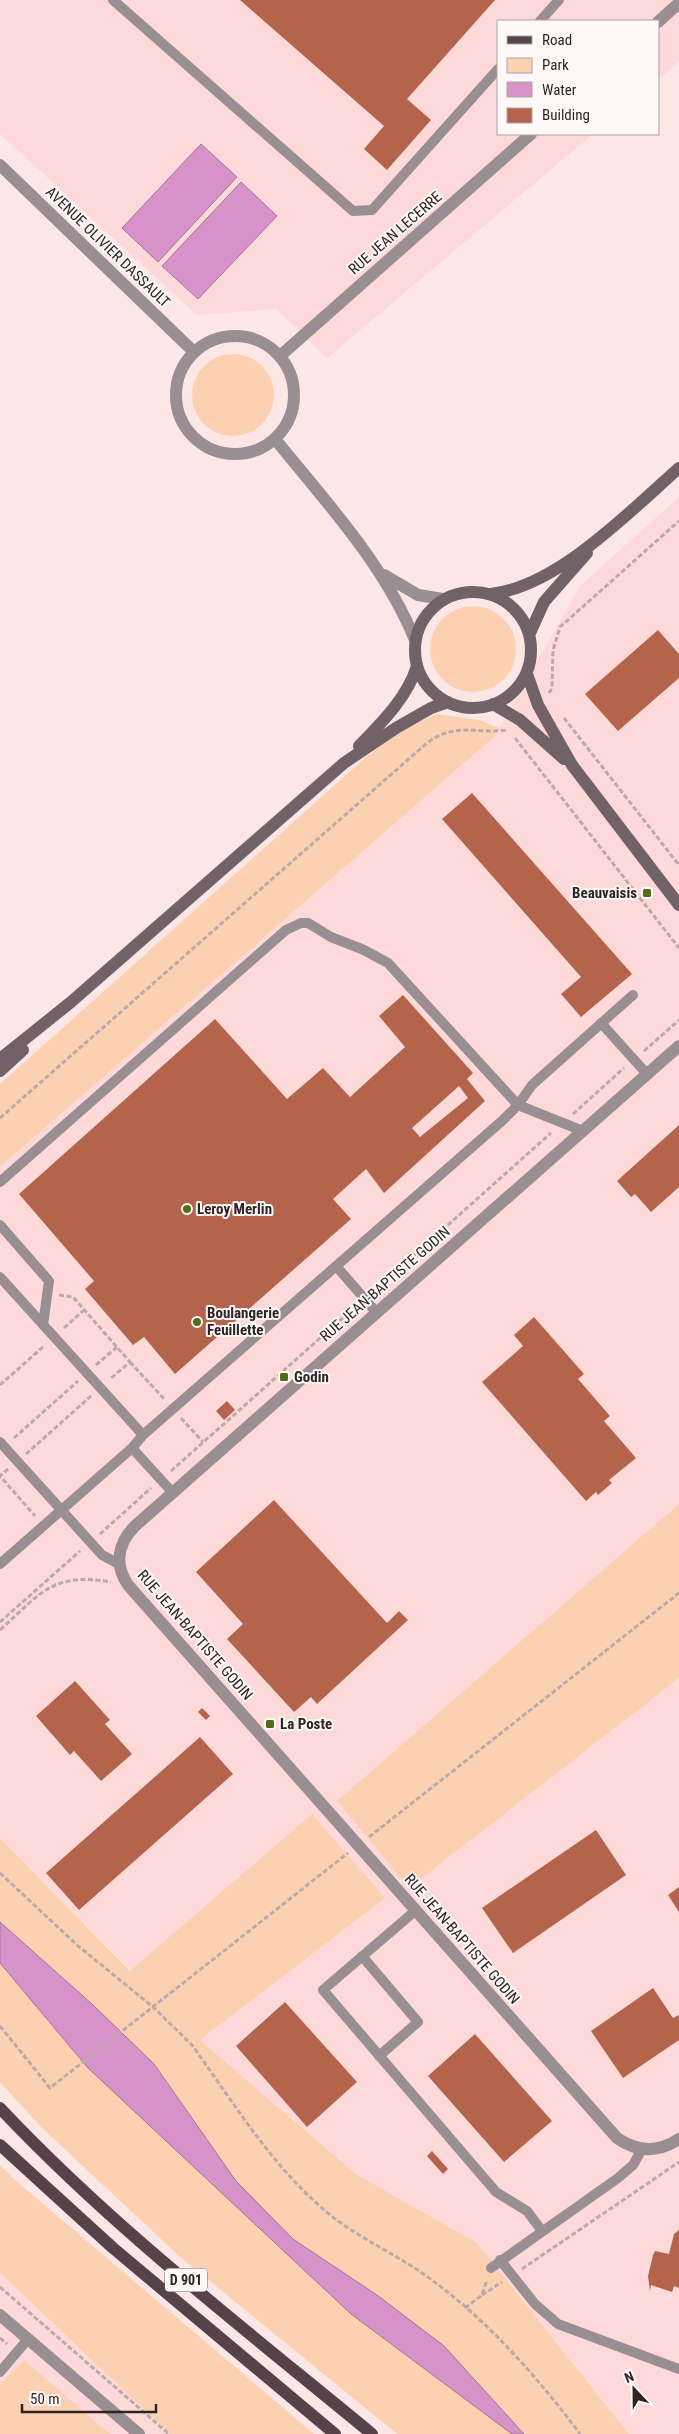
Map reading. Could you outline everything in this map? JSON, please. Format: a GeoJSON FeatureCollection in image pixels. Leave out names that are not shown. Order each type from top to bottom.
{"type":"FeatureCollection","features":[{"type":"Feature","properties":{"kind":"main road"},"geometry":{"type":"LineString","coordinates":[[602,536],[529,583],[507,591],[491,594],[466,592],[443,600],[424,617],[415,640],[417,666],[428,688],[448,702],[470,708],[493,704],[513,693],[526,674],[531,658],[530,634],[544,602],[602,536],[679,468]]}},
{"type":"Feature","properties":{"kind":"main road"},"geometry":{"type":"LineString","coordinates":[[491,594],[506,601],[518,612],[530,634]]}},
{"type":"Feature","properties":{"kind":"main road"},"geometry":{"type":"LineString","coordinates":[[0,1059],[71,1002],[344,763],[403,696],[412,681],[417,666]]}},
{"type":"Feature","properties":{"kind":"main road"},"geometry":{"type":"LineString","coordinates":[[526,674],[538,705],[572,766],[679,905]]}},
{"type":"Feature","properties":{"kind":"main road"},"geometry":{"type":"LineString","coordinates":[[344,763],[412,718],[448,702]]}},
{"type":"Feature","properties":{"kind":"main road"},"geometry":{"type":"LineString","coordinates":[[493,704],[520,720],[572,766]]}},
{"type":"Feature","properties":{"kind":"main road"},"geometry":{"type":"LineString","coordinates":[[0,1071],[71,1002]]}},
{"type":"Feature","properties":{"kind":"main road","name":"D 901"},"geometry":{"type":"LineString","coordinates":[[3,2110],[54,2164],[119,2223],[372,2434]]}},
{"type":"Feature","properties":{"kind":"main road","name":"D 901"},"geometry":{"type":"LineString","coordinates":[[0,2146],[174,2301],[335,2434]]}},
{"type":"Feature","properties":{"kind":"street"},"geometry":{"type":"LineString","coordinates":[[659,21],[679,4]]}},
{"type":"Feature","properties":{"kind":"street","name":"RUE JEAN LECERRE"},"geometry":{"type":"LineString","coordinates":[[280,356],[530,135]]}},
{"type":"Feature","properties":{"kind":"street","name":"AVENUE OLIVIER DASSAULT"},"geometry":{"type":"LineString","coordinates":[[0,165],[194,352]]}},
{"type":"Feature","properties":{"kind":"street"},"geometry":{"type":"LineString","coordinates":[[238,336],[265,344],[280,356],[292,380],[294,398],[286,424],[275,439],[254,452],[228,454],[204,447],[191,436],[181,422],[175,398],[180,373],[194,352],[219,338],[238,336]]}},
{"type":"Feature","properties":{"kind":"street"},"geometry":{"type":"LineString","coordinates":[[275,439],[332,509],[378,571],[404,615],[415,640]]}},
{"type":"Feature","properties":{"kind":"street"},"geometry":{"type":"LineString","coordinates":[[378,571],[410,592],[443,600]]}},
{"type":"Feature","properties":{"kind":"street","name":"RUE JEAN-BAPTISTE GODIN"},"geometry":{"type":"LineString","coordinates":[[642,2149],[625,2143],[610,2131],[128,1585],[121,1573],[119,1564],[120,1548],[128,1534],[679,1046]]}},
{"type":"Feature","properties":{"kind":"street"},"geometry":{"type":"LineString","coordinates":[[642,2149],[660,2149],[679,2139]]}},
{"type":"Feature","properties":{"kind":"street"},"geometry":{"type":"LineString","coordinates":[[0,2315],[139,2434]]}},
{"type":"Feature","properties":{"kind":"lane"},"geometry":{"type":"LineString","coordinates":[[113,0],[353,211],[372,210],[497,70]]}},
{"type":"Feature","properties":{"kind":"lane"},"geometry":{"type":"LineString","coordinates":[[541,20],[559,0]]}},
{"type":"Feature","properties":{"kind":"lane"},"geometry":{"type":"LineString","coordinates":[[0,1182],[286,930],[301,923],[313,925],[331,937],[364,950],[388,963],[518,1105],[583,1131]]}},
{"type":"Feature","properties":{"kind":"lane"},"geometry":{"type":"LineString","coordinates":[[0,1564],[518,1105],[532,1086],[633,995]]}},
{"type":"Feature","properties":{"kind":"lane"},"geometry":{"type":"LineString","coordinates":[[601,1023],[647,1074]]}},
{"type":"Feature","properties":{"kind":"lane"},"geometry":{"type":"LineString","coordinates":[[0,1225],[49,1281],[43,1325]]}},
{"type":"Feature","properties":{"kind":"lane"},"geometry":{"type":"LineString","coordinates":[[336,1266],[377,1313]]}},
{"type":"Feature","properties":{"kind":"lane"},"geometry":{"type":"LineString","coordinates":[[0,1277],[143,1436]]}},
{"type":"Feature","properties":{"kind":"lane"},"geometry":{"type":"LineString","coordinates":[[2,1444],[102,1555],[119,1564]]}},
{"type":"Feature","properties":{"kind":"lane"},"geometry":{"type":"LineString","coordinates":[[132,1448],[173,1493]]}},
{"type":"Feature","properties":{"kind":"lane"},"geometry":{"type":"LineString","coordinates":[[415,1911],[323,1990],[496,2192],[527,2211],[542,2231]]}},
{"type":"Feature","properties":{"kind":"lane"},"geometry":{"type":"LineString","coordinates":[[362,1956],[418,2022],[379,2056]]}},
{"type":"Feature","properties":{"kind":"lane"},"geometry":{"type":"LineString","coordinates":[[491,2268],[618,2178],[633,2165],[642,2149]]}},
{"type":"Feature","properties":{"kind":"lane"},"geometry":{"type":"LineString","coordinates":[[500,2260],[542,2312],[558,2324],[679,2369]]}},
{"type":"Feature","properties":{"kind":"lane"},"geometry":{"type":"LineString","coordinates":[[0,2372],[28,2339]]}},
{"type":"Feature","properties":{"kind":"path"},"geometry":{"type":"LineString","coordinates":[[538,705],[552,688],[554,650],[560,627],[679,521]]}},
{"type":"Feature","properties":{"kind":"path"},"geometry":{"type":"LineString","coordinates":[[559,710],[679,865]]}},
{"type":"Feature","properties":{"kind":"path"},"geometry":{"type":"LineString","coordinates":[[0,1118],[427,743],[442,734],[457,729],[509,730],[520,720]]}},
{"type":"Feature","properties":{"kind":"path"},"geometry":{"type":"LineString","coordinates":[[515,737],[679,948]]}},
{"type":"Feature","properties":{"kind":"path"},"geometry":{"type":"LineString","coordinates":[[0,1622],[679,1020]]}},
{"type":"Feature","properties":{"kind":"path"},"geometry":{"type":"LineString","coordinates":[[0,1385],[84,1310]]}},
{"type":"Feature","properties":{"kind":"path"},"geometry":{"type":"LineString","coordinates":[[2,1444],[117,1347],[130,1362],[0,1476],[44,1526]]}},
{"type":"Feature","properties":{"kind":"path"},"geometry":{"type":"LineString","coordinates":[[0,1630],[52,1585],[83,1578],[128,1585]]}},
{"type":"Feature","properties":{"kind":"path"},"geometry":{"type":"LineString","coordinates":[[0,2026],[50,2088],[679,1593]]}},
{"type":"Feature","properties":{"kind":"path"},"geometry":{"type":"LineString","coordinates":[[0,1873],[77,1945],[153,2007],[192,2045],[276,2161],[305,2193],[325,2211],[422,2273],[465,2308],[536,2379],[580,2434]]}},
{"type":"Feature","properties":{"kind":"path"},"geometry":{"type":"LineString","coordinates":[[465,2308],[679,2162]]}},
{"type":"Feature","properties":{"kind":"path"},"geometry":{"type":"LineString","coordinates":[[482,2295],[491,2268]]}},
{"type":"Feature","properties":{"kind":"path"},"geometry":{"type":"LineString","coordinates":[[0,2286],[169,2434]]}},
{"type":"Feature","properties":{"kind":"shaded area"},"geometry":{"type":"Polygon","coordinates":[[[0,0],[679,0],[679,62],[659,79],[659,20],[497,20],[497,135],[592,135],[327,358],[276,309],[197,315],[0,134],[0,0]]]}},
{"type":"Feature","properties":{"kind":"shaded area"},"geometry":{"type":"Polygon","coordinates":[[[679,497],[679,2434],[629,2434],[477,2243],[356,2174],[200,2040],[0,1838],[0,1167],[494,737],[580,586],[679,497]]]}},
{"type":"Feature","properties":{"kind":"shaded area"},"geometry":{"type":"Polygon","coordinates":[[[0,2273],[170,2434],[0,2434],[0,2273]]]}},
{"type":"Feature","properties":{"kind":"green space"},"geometry":{"type":"Polygon","coordinates":[[[233,354],[249,357],[262,366],[271,379],[274,395],[271,411],[262,424],[249,433],[233,436],[217,433],[204,424],[195,411],[192,395],[195,379],[204,366],[217,357],[233,354]]]}},
{"type":"Feature","properties":{"kind":"green space"},"geometry":{"type":"Polygon","coordinates":[[[473,606],[490,609],[504,618],[513,632],[516,649],[513,666],[504,680],[490,689],[473,692],[456,689],[442,680],[433,666],[430,649],[433,632],[442,618],[456,609],[473,606]]]}},
{"type":"Feature","properties":{"kind":"green space"},"geometry":{"type":"Polygon","coordinates":[[[437,714],[479,720],[499,728],[494,737],[0,1167],[0,1084],[365,758],[401,730],[437,714]]]}},
{"type":"Feature","properties":{"kind":"green space"},"geometry":{"type":"Polygon","coordinates":[[[679,1504],[679,1678],[409,1888],[337,1801],[679,1504]]]}},
{"type":"Feature","properties":{"kind":"green space"},"geometry":{"type":"Polygon","coordinates":[[[312,1814],[385,1898],[200,2040],[356,2174],[477,2243],[629,2434],[397,2434],[179,2256],[41,2127],[0,2082],[0,1838],[130,1971],[312,1814]]]}},
{"type":"Feature","properties":{"kind":"green space"},"geometry":{"type":"Polygon","coordinates":[[[0,2165],[15,2180],[314,2434],[170,2434],[0,2273],[0,2165]]]}},
{"type":"Feature","properties":{"kind":"green space"},"geometry":{"type":"Polygon","coordinates":[[[24,2360],[110,2434],[0,2434],[0,2385],[24,2360]]]}},
{"type":"Feature","properties":{"kind":"water"},"geometry":{"type":"Polygon","coordinates":[[[201,144],[237,177],[158,262],[122,228],[201,144]]]}},
{"type":"Feature","properties":{"kind":"water"},"geometry":{"type":"Polygon","coordinates":[[[241,182],[277,216],[198,299],[162,266],[241,182]]]}},
{"type":"Feature","properties":{"kind":"water"},"geometry":{"type":"Polygon","coordinates":[[[0,1922],[93,2005],[154,2064],[236,2181],[293,2239],[377,2295],[444,2346],[524,2434],[512,2434],[351,2314],[88,2068],[0,1963],[0,1922]]]}},
{"type":"Feature","properties":{"kind":"building"},"geometry":{"type":"Polygon","coordinates":[[[240,0],[495,0],[407,99],[431,120],[387,170],[364,149],[384,126],[240,0]]]}},
{"type":"Feature","properties":{"kind":"building"},"geometry":{"type":"Polygon","coordinates":[[[658,630],[679,654],[679,678],[618,731],[585,694],[658,630]]]}},
{"type":"Feature","properties":{"kind":"building"},"geometry":{"type":"Polygon","coordinates":[[[472,793],[632,974],[581,1017],[561,994],[581,977],[442,819],[472,793]]]}},
{"type":"Feature","properties":{"kind":"building","name":"Leroy Merlin"},"geometry":{"type":"Polygon","coordinates":[[[403,995],[473,1073],[467,1079],[485,1101],[384,1193],[366,1169],[333,1199],[351,1219],[175,1374],[144,1337],[133,1345],[85,1289],[94,1281],[19,1194],[215,1019],[287,1099],[323,1068],[350,1097],[405,1047],[379,1016],[403,995]],[[459,1086],[412,1128],[420,1137],[468,1098],[459,1086]]]}},
{"type":"Feature","properties":{"kind":"building"},"geometry":{"type":"Polygon","coordinates":[[[679,1125],[679,1187],[651,1212],[635,1194],[631,1197],[617,1181],[679,1125]]]}},
{"type":"Feature","properties":{"kind":"building"},"geometry":{"type":"Polygon","coordinates":[[[534,1317],[584,1374],[578,1379],[610,1416],[604,1421],[636,1458],[609,1480],[612,1483],[598,1495],[596,1492],[586,1501],[482,1382],[523,1346],[514,1335],[534,1317]]]}},
{"type":"Feature","properties":{"kind":"building"},"geometry":{"type":"Polygon","coordinates":[[[227,1401],[235,1410],[224,1420],[216,1411],[227,1401]]]}},
{"type":"Feature","properties":{"kind":"building"},"geometry":{"type":"Polygon","coordinates":[[[274,1500],[387,1623],[399,1611],[408,1620],[317,1704],[311,1697],[294,1712],[227,1639],[243,1624],[196,1572],[274,1500]]]}},
{"type":"Feature","properties":{"kind":"building"},"geometry":{"type":"Polygon","coordinates":[[[75,1681],[110,1720],[105,1724],[132,1754],[101,1781],[74,1751],[70,1755],[36,1716],[75,1681]]]}},
{"type":"Feature","properties":{"kind":"building"},"geometry":{"type":"Polygon","coordinates":[[[202,1708],[210,1716],[206,1720],[198,1712],[202,1708]]]}},
{"type":"Feature","properties":{"kind":"building"},"geometry":{"type":"Polygon","coordinates":[[[200,1737],[233,1774],[79,1910],[46,1873],[200,1737]]]}},
{"type":"Feature","properties":{"kind":"building"},"geometry":{"type":"Polygon","coordinates":[[[596,1830],[626,1875],[513,1953],[482,1908],[596,1830]]]}},
{"type":"Feature","properties":{"kind":"building"},"geometry":{"type":"Polygon","coordinates":[[[679,1887],[679,1912],[668,1895],[679,1887]]]}},
{"type":"Feature","properties":{"kind":"building"},"geometry":{"type":"Polygon","coordinates":[[[653,1988],[673,2018],[679,2015],[679,2040],[623,2078],[591,2031],[653,1988]]]}},
{"type":"Feature","properties":{"kind":"building"},"geometry":{"type":"Polygon","coordinates":[[[285,2002],[357,2082],[307,2127],[236,2046],[285,2002]]]}},
{"type":"Feature","properties":{"kind":"building"},"geometry":{"type":"Polygon","coordinates":[[[475,2034],[552,2121],[504,2162],[428,2076],[475,2034]]]}},
{"type":"Feature","properties":{"kind":"building"},"geometry":{"type":"Polygon","coordinates":[[[432,2151],[448,2169],[443,2174],[427,2156],[432,2151]]]}},
{"type":"Feature","properties":{"kind":"building"},"geometry":{"type":"Polygon","coordinates":[[[679,2230],[679,2288],[674,2286],[672,2292],[651,2285],[650,2291],[648,2276],[653,2255],[655,2251],[669,2254],[674,2234],[679,2230]]]}},
{"type":"Feature","properties":{"kind":"place","name":"Beauvaisis"},"geometry":{"type":"Point","coordinates":[647,893]}},
{"type":"Feature","properties":{"kind":"place","name":"Leroy Merlin"},"geometry":{"type":"Point","coordinates":[187,1209]}},
{"type":"Feature","properties":{"kind":"place","name":"Boulangerie Feuillette"},"geometry":{"type":"Point","coordinates":[197,1322]}},
{"type":"Feature","properties":{"kind":"place","name":"Godin"},"geometry":{"type":"Point","coordinates":[284,1377]}},
{"type":"Feature","properties":{"kind":"place","name":"La Poste"},"geometry":{"type":"Point","coordinates":[270,1724]}}]}
